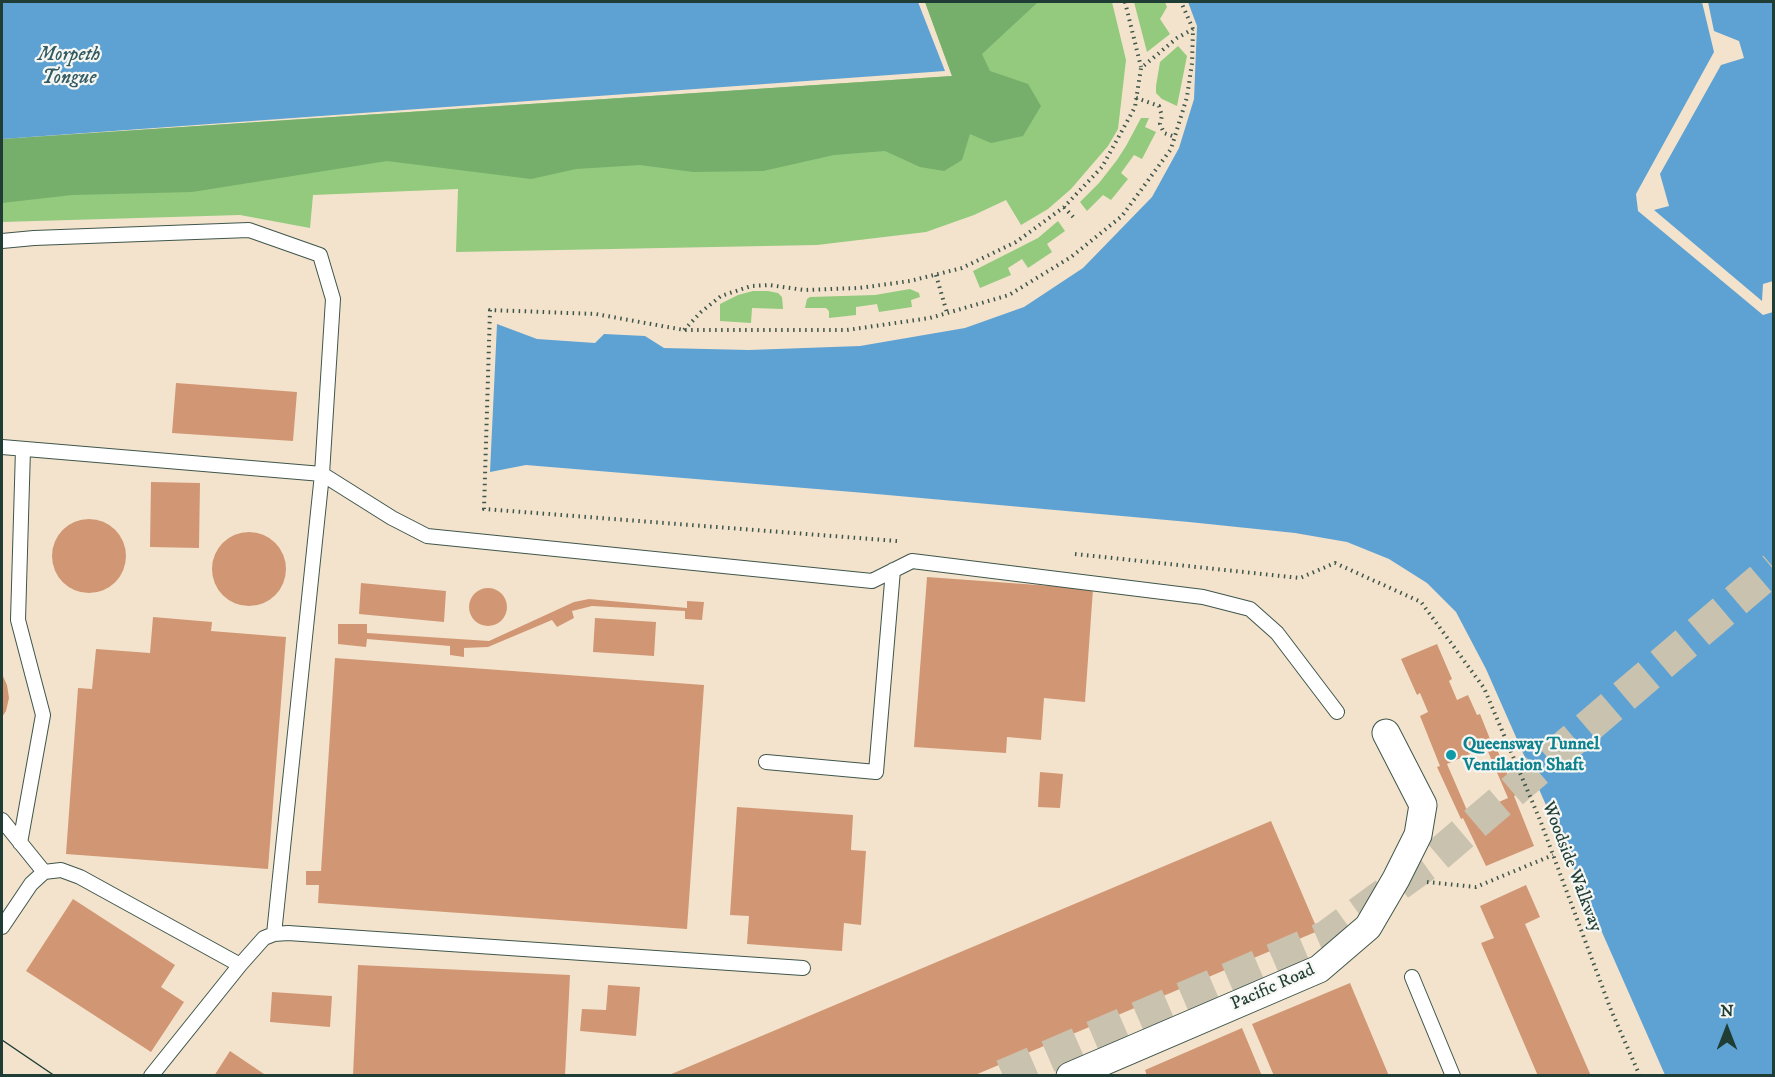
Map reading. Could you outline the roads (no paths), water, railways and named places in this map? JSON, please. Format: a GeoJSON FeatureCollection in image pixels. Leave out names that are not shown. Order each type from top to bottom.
{"type":"FeatureCollection","features":[{"type":"Feature","properties":{"kind":"street","name":"Pacific Road"},"geometry":{"type":"LineString","coordinates":[[1070,1076],[1318,969],[1368,927],[1418,835],[1423,805],[1386,733]]}},
{"type":"Feature","properties":{"kind":"lane"},"geometry":{"type":"LineString","coordinates":[[2,241],[249,230],[320,255],[333,299],[322,474],[274,934]]}},
{"type":"Feature","properties":{"kind":"lane"},"geometry":{"type":"LineString","coordinates":[[2,447],[322,474],[392,518],[427,536],[872,581],[912,561],[1203,597],[1250,609],[1277,633],[1337,712]]}},
{"type":"Feature","properties":{"kind":"lane"},"geometry":{"type":"LineString","coordinates":[[20,843],[43,716],[18,620],[23,449]]}},
{"type":"Feature","properties":{"kind":"lane"},"geometry":{"type":"LineString","coordinates":[[766,762],[876,772],[893,570]]}},
{"type":"Feature","properties":{"kind":"lane"},"geometry":{"type":"LineString","coordinates":[[2,820],[44,872]]}},
{"type":"Feature","properties":{"kind":"lane"},"geometry":{"type":"LineString","coordinates":[[2,927],[31,884],[44,872],[61,870],[80,877],[240,965]]}},
{"type":"Feature","properties":{"kind":"lane"},"geometry":{"type":"LineString","coordinates":[[151,1076],[240,965],[264,938],[274,934],[288,933],[803,968]]}},
{"type":"Feature","properties":{"kind":"lane"},"geometry":{"type":"LineString","coordinates":[[1412,977],[1453,1076]]}},
{"type":"Feature","properties":{"kind":"water","name":"Morpeth Tongue"},"geometry":{"type":"Polygon","coordinates":[[[2,2],[918,2],[945,71],[2,139],[2,2]]]}},
{"type":"Feature","properties":{"kind":"water"},"geometry":{"type":"Polygon","coordinates":[[[1188,2],[1773,2],[1773,1075],[1665,1075],[1486,669],[1456,612],[1427,583],[1389,559],[1347,542],[1295,533],[1189,522],[526,465],[490,472],[497,324],[537,339],[595,343],[604,334],[645,336],[664,348],[749,350],[860,346],[965,328],[1024,307],[1083,268],[1152,197],[1179,148],[1194,99],[1197,26],[1188,2]]]}},
{"type":"Feature","properties":{"kind":"tunnel"},"geometry":{"type":"LineString","coordinates":[[1003,1076],[1326,937],[1432,860],[1774,568]]}},
{"type":"Feature","properties":{"kind":"tram line"},"geometry":{"type":"LineString","coordinates":[[2,1040],[55,1076]]}},
{"type":"Feature","properties":{"kind":"place","name":"Queensway Tunnel Ventilation Shaft"},"geometry":{"type":"Point","coordinates":[1451,755]}}]}
